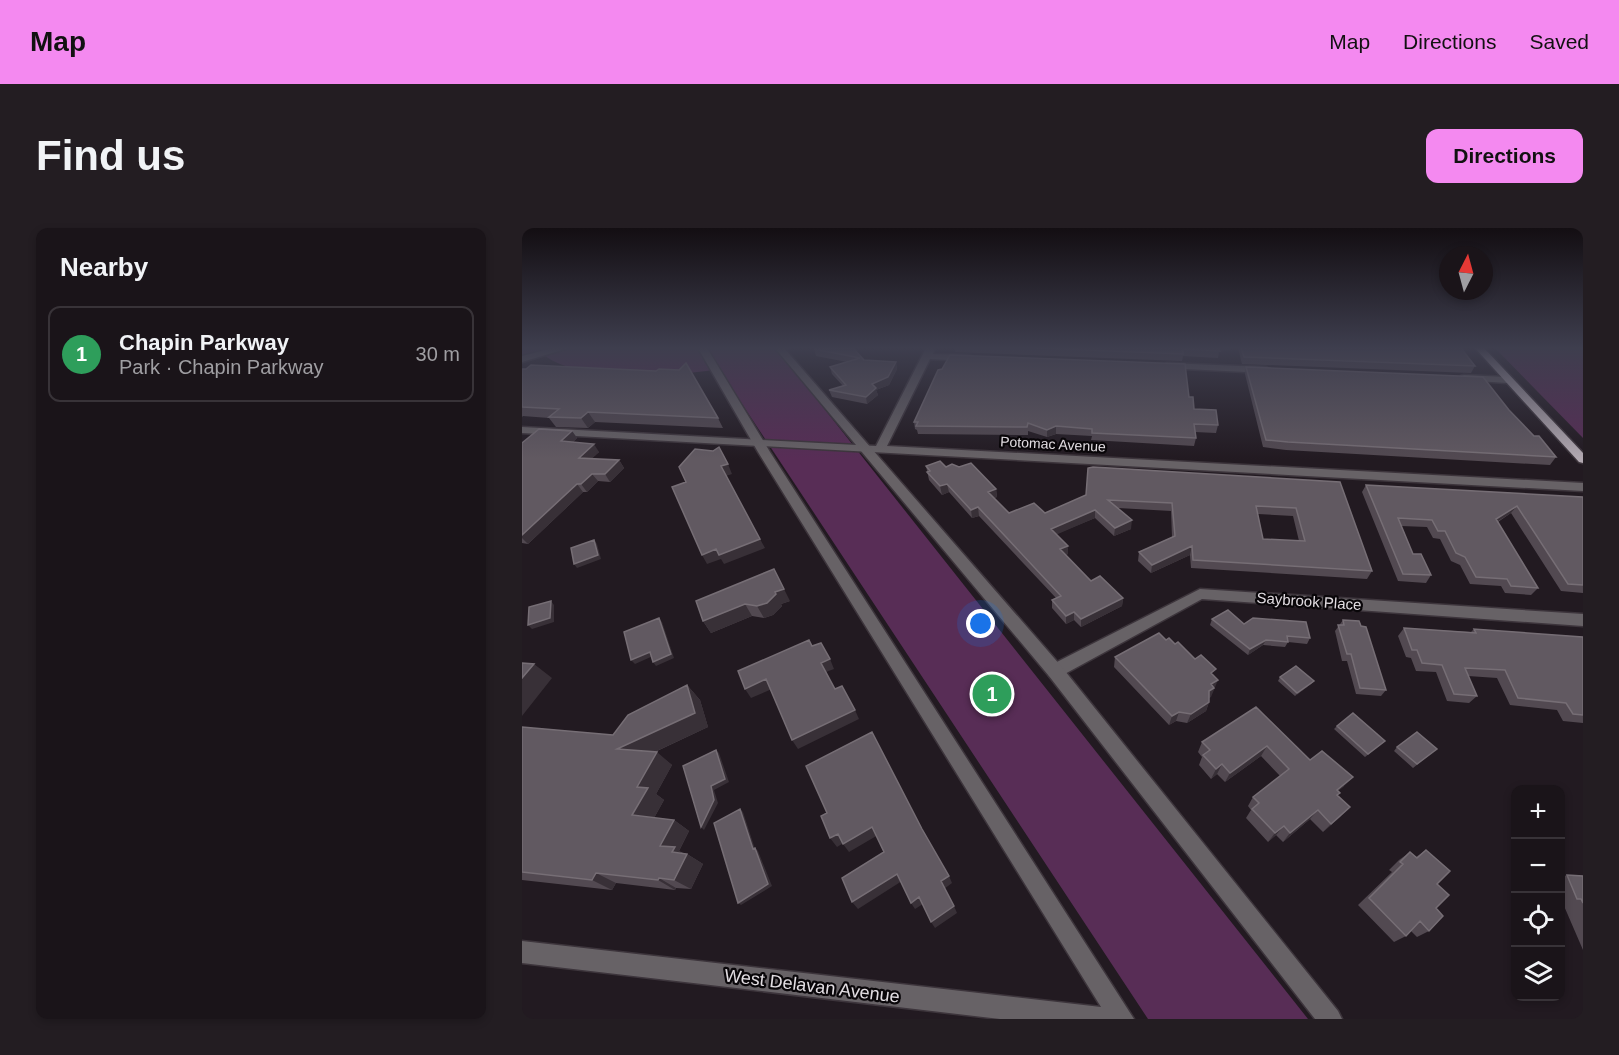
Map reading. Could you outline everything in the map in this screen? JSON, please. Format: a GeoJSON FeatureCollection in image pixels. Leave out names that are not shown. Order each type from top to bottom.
{"type":"FeatureCollection","features":[{"type":"Feature","properties":{"kind":"main road"},"geometry":{"type":"LineString","coordinates":[[1513,385],[1583,460]]}},
{"type":"Feature","properties":{"kind":"street"},"geometry":{"type":"LineString","coordinates":[[724,385],[1122,1019]]}},
{"type":"Feature","properties":{"kind":"street"},"geometry":{"type":"LineString","coordinates":[[813,385],[873,449],[1054,671],[1330,1019]]}},
{"type":"Feature","properties":{"kind":"street"},"geometry":{"type":"LineString","coordinates":[[873,449],[910,385]]}},
{"type":"Feature","properties":{"kind":"street","name":"Potomac Avenue"},"geometry":{"type":"LineString","coordinates":[[523,430],[1583,487]]}},
{"type":"Feature","properties":{"kind":"street","name":"Saybrook Place"},"geometry":{"type":"LineString","coordinates":[[1054,671],[1200,594],[1583,620]]}},
{"type":"Feature","properties":{"kind":"street","name":"West Delavan Avenue"},"geometry":{"type":"LineString","coordinates":[[522,952],[1101,1019]]}},
{"type":"Feature","properties":{"kind":"shaded area"},"geometry":{"type":"Polygon","coordinates":[[[730,385],[805,385],[1308,1019],[1148,1019],[730,385]]]}},
{"type":"Feature","properties":{"kind":"shaded area"},"geometry":{"type":"Polygon","coordinates":[[[1531,385],[1583,385],[1583,438],[1531,385]]]}},
{"type":"Feature","properties":{"kind":"building"},"geometry":{"type":"Polygon","coordinates":[[[522,385],[699,385],[718,418],[588,412],[581,418],[549,417],[559,409],[522,407],[522,385]]]}},
{"type":"Feature","properties":{"kind":"building"},"geometry":{"type":"Polygon","coordinates":[[[846,385],[873,385],[876,388],[866,397],[829,390],[846,385]]]}},
{"type":"Feature","properties":{"kind":"building"},"geometry":{"type":"Polygon","coordinates":[[[931,385],[1188,385],[1189,397],[1193,397],[1194,409],[1216,410],[1218,425],[1194,424],[1196,438],[1092,433],[1092,429],[1056,426],[1047,430],[1028,423],[1027,427],[916,426],[918,422],[914,422],[931,385]]]}},
{"type":"Feature","properties":{"kind":"building"},"geometry":{"type":"Polygon","coordinates":[[[1251,385],[1489,385],[1509,410],[1534,436],[1539,436],[1556,457],[1288,442],[1266,440],[1251,385]]]}},
{"type":"Feature","properties":{"kind":"building"},"geometry":{"type":"Polygon","coordinates":[[[539,429],[572,431],[561,441],[594,444],[579,458],[619,460],[605,474],[592,474],[581,484],[577,484],[522,535],[522,443],[539,429]]]}},
{"type":"Feature","properties":{"kind":"building"},"geometry":{"type":"Polygon","coordinates":[[[719,447],[728,464],[721,466],[760,539],[719,555],[716,549],[702,555],[672,487],[686,482],[679,467],[695,449],[713,451],[719,447]]]}},
{"type":"Feature","properties":{"kind":"building"},"geometry":{"type":"Polygon","coordinates":[[[940,461],[946,467],[952,464],[959,467],[971,463],[996,489],[988,492],[1009,513],[1034,503],[1045,513],[1086,495],[1088,468],[1093,467],[1340,482],[1372,571],[1193,560],[1192,546],[1152,565],[1139,552],[1175,536],[1172,503],[1108,500],[1132,520],[1115,528],[1095,510],[1051,529],[1068,546],[1060,549],[1091,581],[1100,576],[1123,598],[1081,619],[1074,612],[1066,616],[1052,600],[1061,596],[978,507],[971,510],[947,484],[940,486],[927,472],[930,471],[926,466],[940,461]],[[1256,506],[1263,539],[1305,541],[1296,508],[1256,506]]]}},
{"type":"Feature","properties":{"kind":"building"},"geometry":{"type":"Polygon","coordinates":[[[1366,485],[1583,497],[1583,585],[1568,584],[1517,506],[1496,519],[1538,588],[1511,586],[1507,579],[1476,577],[1465,557],[1456,553],[1445,531],[1438,531],[1432,520],[1398,518],[1413,554],[1421,554],[1431,575],[1403,574],[1366,485]]]}},
{"type":"Feature","properties":{"kind":"building"},"geometry":{"type":"Polygon","coordinates":[[[594,540],[598,555],[574,564],[571,548],[594,540]]]}},
{"type":"Feature","properties":{"kind":"building"},"geometry":{"type":"Polygon","coordinates":[[[774,569],[784,589],[775,592],[776,594],[767,603],[757,606],[745,604],[703,621],[696,601],[774,569]]]}},
{"type":"Feature","properties":{"kind":"building"},"geometry":{"type":"Polygon","coordinates":[[[551,601],[550,618],[528,625],[529,607],[551,601]]]}},
{"type":"Feature","properties":{"kind":"building"},"geometry":{"type":"Polygon","coordinates":[[[1228,610],[1244,624],[1253,618],[1306,622],[1310,638],[1287,636],[1288,642],[1266,640],[1250,649],[1212,619],[1228,610]]]}},
{"type":"Feature","properties":{"kind":"building"},"geometry":{"type":"Polygon","coordinates":[[[659,618],[671,654],[653,662],[650,652],[631,660],[624,632],[659,618]]]}},
{"type":"Feature","properties":{"kind":"building"},"geometry":{"type":"Polygon","coordinates":[[[1343,620],[1359,621],[1361,626],[1366,627],[1386,690],[1360,688],[1351,654],[1347,654],[1338,625],[1344,625],[1343,620]]]}},
{"type":"Feature","properties":{"kind":"building"},"geometry":{"type":"Polygon","coordinates":[[[1404,628],[1476,633],[1474,629],[1583,637],[1583,715],[1573,714],[1566,703],[1518,698],[1505,670],[1465,668],[1477,696],[1454,694],[1442,665],[1422,663],[1417,650],[1412,650],[1404,628]]]}},
{"type":"Feature","properties":{"kind":"building"},"geometry":{"type":"Polygon","coordinates":[[[1159,633],[1166,640],[1169,638],[1175,644],[1178,642],[1195,659],[1201,655],[1216,669],[1211,673],[1218,680],[1211,684],[1214,688],[1209,691],[1209,702],[1191,714],[1179,712],[1172,716],[1115,657],[1159,633]]]}},
{"type":"Feature","properties":{"kind":"building"},"geometry":{"type":"Polygon","coordinates":[[[809,640],[812,646],[821,643],[830,659],[821,663],[835,689],[842,686],[855,710],[792,740],[766,679],[745,689],[738,671],[809,640]]]}},
{"type":"Feature","properties":{"kind":"building"},"geometry":{"type":"Polygon","coordinates":[[[522,663],[534,664],[522,678],[522,663]]]}},
{"type":"Feature","properties":{"kind":"building"},"geometry":{"type":"Polygon","coordinates":[[[1296,666],[1314,681],[1297,693],[1280,677],[1296,666]]]}},
{"type":"Feature","properties":{"kind":"building"},"geometry":{"type":"Polygon","coordinates":[[[687,685],[695,713],[617,749],[657,752],[637,787],[648,788],[632,815],[674,820],[660,846],[675,847],[672,852],[687,854],[674,880],[596,873],[592,880],[522,872],[522,727],[613,735],[628,715],[687,685]]]}},
{"type":"Feature","properties":{"kind":"building"},"geometry":{"type":"Polygon","coordinates":[[[1256,707],[1310,760],[1322,751],[1353,777],[1337,790],[1340,793],[1337,795],[1350,807],[1331,824],[1318,810],[1290,833],[1284,826],[1275,833],[1252,809],[1259,803],[1253,797],[1289,769],[1267,746],[1230,773],[1222,764],[1216,769],[1203,755],[1210,750],[1202,742],[1256,707]]]}},
{"type":"Feature","properties":{"kind":"building"},"geometry":{"type":"Polygon","coordinates":[[[1353,713],[1385,741],[1368,754],[1337,726],[1353,713]]]}},
{"type":"Feature","properties":{"kind":"building"},"geometry":{"type":"Polygon","coordinates":[[[872,732],[949,876],[941,881],[954,906],[931,922],[919,897],[911,903],[897,874],[852,902],[842,878],[884,852],[872,827],[843,844],[838,834],[830,838],[821,816],[827,813],[806,766],[872,732]]]}},
{"type":"Feature","properties":{"kind":"building"},"geometry":{"type":"Polygon","coordinates":[[[1417,732],[1437,749],[1417,764],[1397,747],[1417,732]]]}},
{"type":"Feature","properties":{"kind":"building"},"geometry":{"type":"Polygon","coordinates":[[[716,750],[725,779],[711,786],[714,800],[701,827],[683,766],[716,750]]]}},
{"type":"Feature","properties":{"kind":"building"},"geometry":{"type":"Polygon","coordinates":[[[740,809],[753,849],[755,848],[768,884],[738,903],[714,823],[740,809]]]}},
{"type":"Feature","properties":{"kind":"building"},"geometry":{"type":"Polygon","coordinates":[[[1426,850],[1450,871],[1437,884],[1449,895],[1436,908],[1443,916],[1429,931],[1420,921],[1406,936],[1369,898],[1403,864],[1400,862],[1410,852],[1417,858],[1426,850]]]}},
{"type":"Feature","properties":{"kind":"building"},"geometry":{"type":"Polygon","coordinates":[[[1567,875],[1583,876],[1583,903],[1581,899],[1577,899],[1567,875]]]}},
{"type":"Feature","properties":{"kind":"place","name":"Chapin Parkway"},"geometry":{"type":"Point","coordinates":[992,694]}}]}
